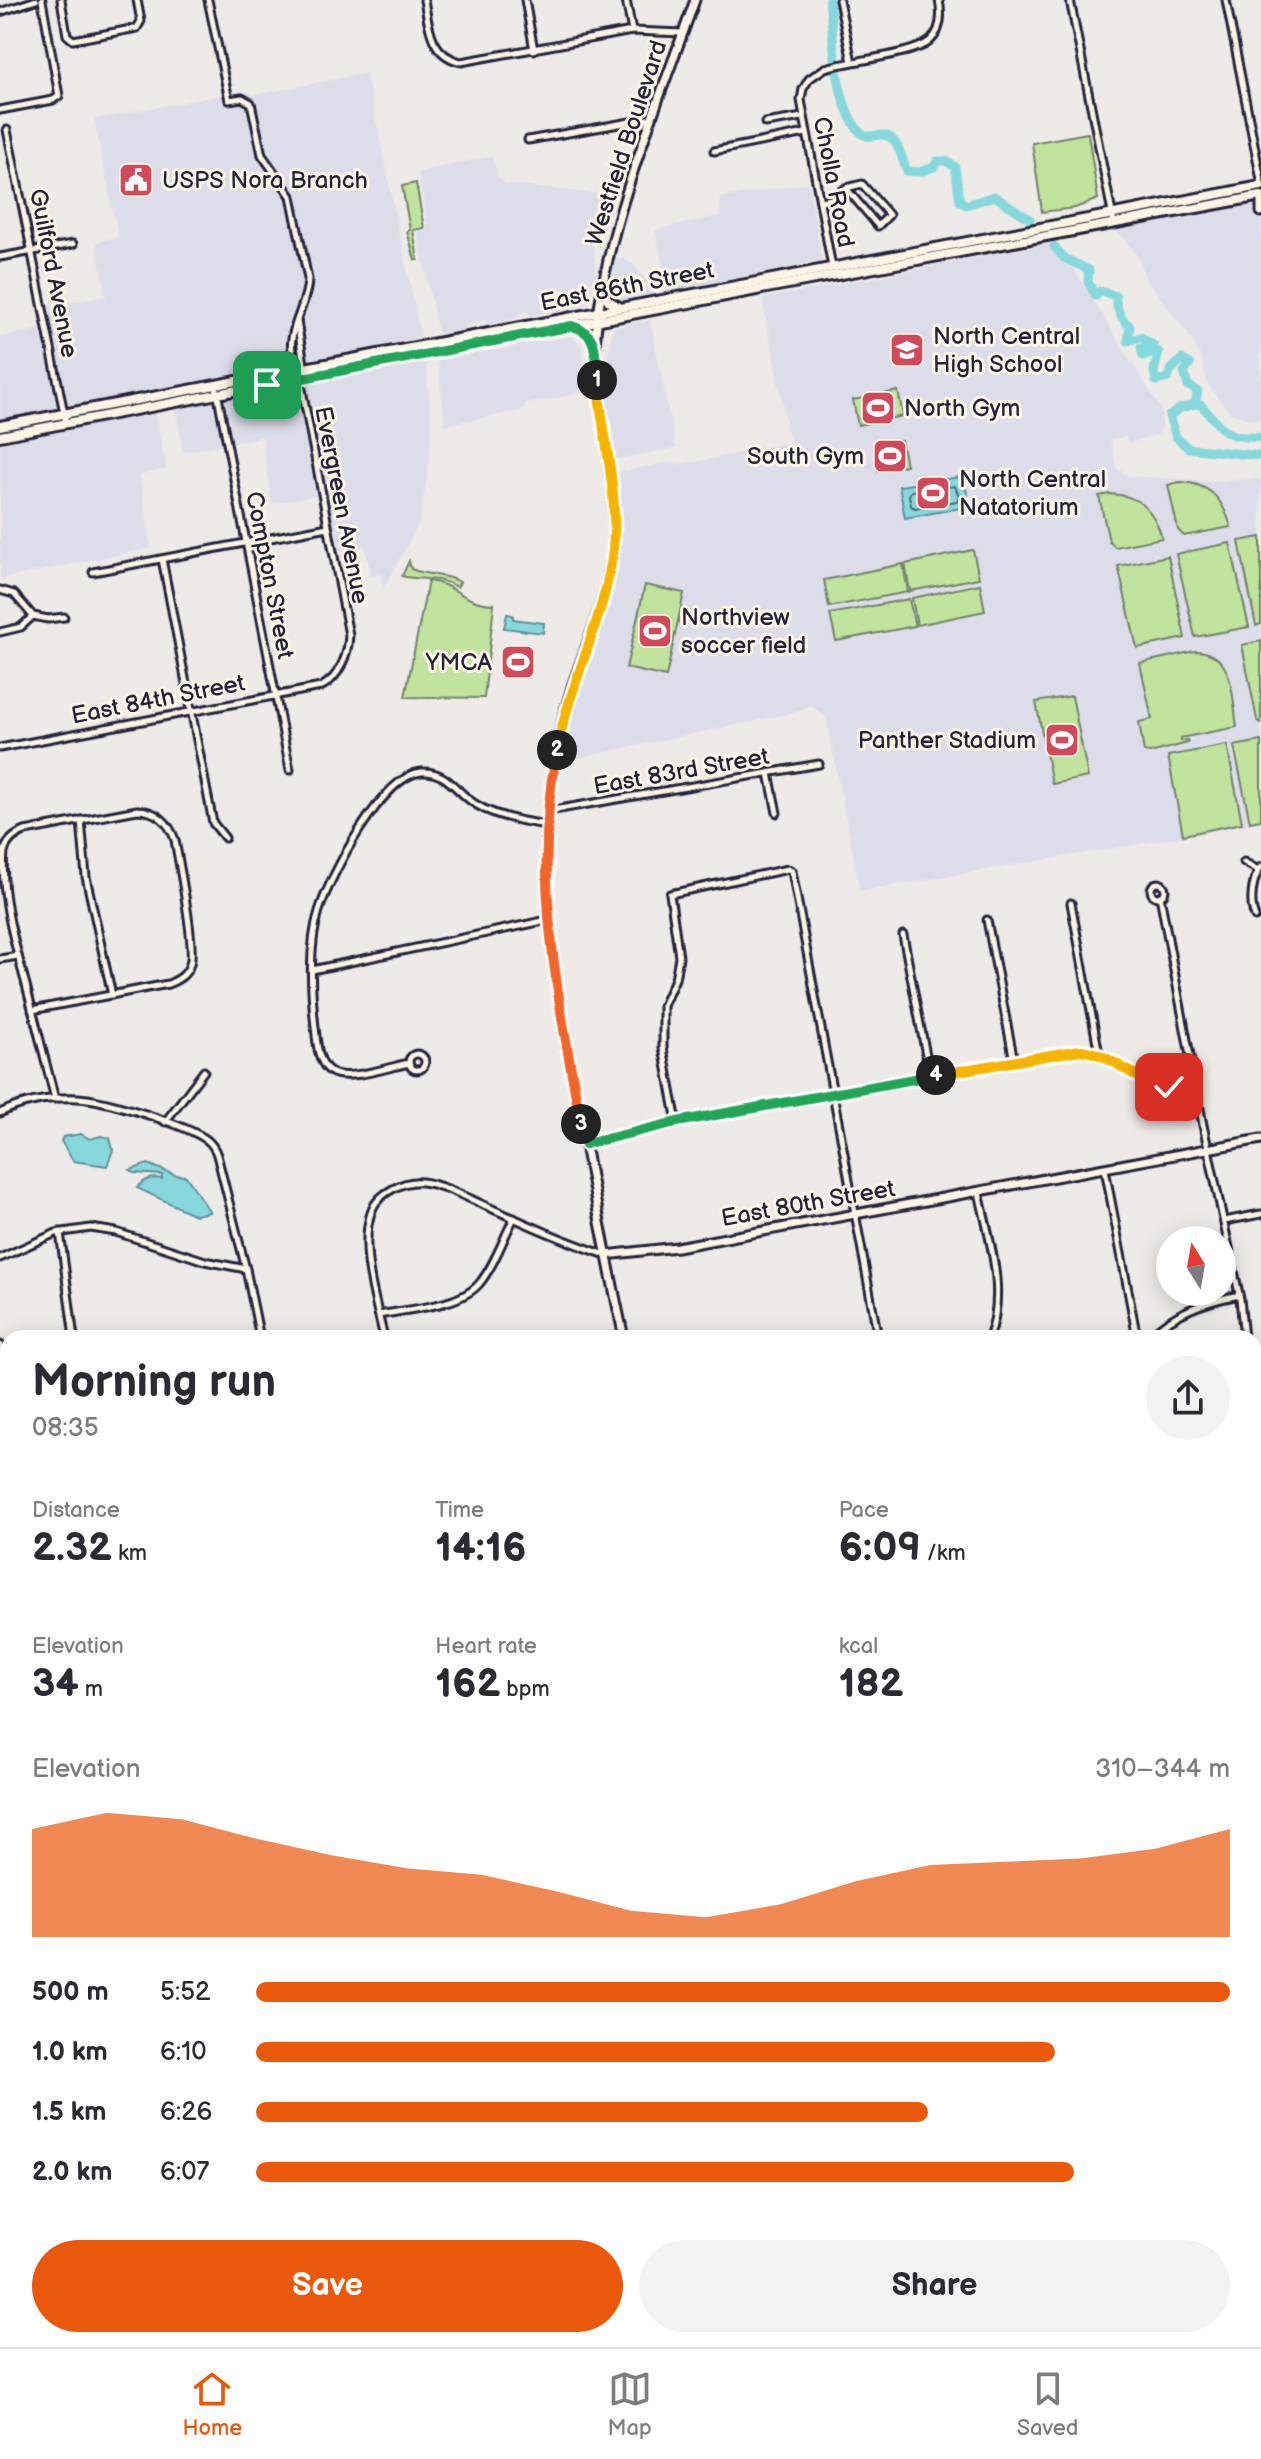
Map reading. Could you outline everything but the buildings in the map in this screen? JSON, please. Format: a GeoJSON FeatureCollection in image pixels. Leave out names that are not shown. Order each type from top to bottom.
{"type":"FeatureCollection","features":[{"type":"Feature","properties":{"kind":"main road","name":"East 86th Street"},"geometry":{"type":"LineString","coordinates":[[0,436],[65,419],[1113,218],[1261,186]]}},
{"type":"Feature","properties":{"kind":"main road","name":"East 86th Street"},"geometry":{"type":"LineString","coordinates":[[1113,218],[1261,196]]}},
{"type":"Feature","properties":{"kind":"main road","name":"East 86th Street"},"geometry":{"type":"LineString","coordinates":[[300,374],[572,326],[620,308],[833,271]]}},
{"type":"Feature","properties":{"kind":"main road"},"geometry":{"type":"LineString","coordinates":[[603,292],[609,301],[620,308]]}},
{"type":"Feature","properties":{"kind":"main road"},"geometry":{"type":"LineString","coordinates":[[572,326],[584,330],[595,343]]}},
{"type":"Feature","properties":{"kind":"main road","name":"East 86th Street"},"geometry":{"type":"LineString","coordinates":[[0,426],[65,419]]}},
{"type":"Feature","properties":{"kind":"street"},"geometry":{"type":"LineString","coordinates":[[0,12],[39,0],[60,91],[53,100],[0,110]]}},
{"type":"Feature","properties":{"kind":"street"},"geometry":{"type":"LineString","coordinates":[[61,0],[67,35],[71,40],[137,28],[140,25],[139,0]]}},
{"type":"Feature","properties":{"kind":"street","name":"Evergreen Avenue"},"geometry":{"type":"LineString","coordinates":[[208,0],[229,100],[242,98],[251,103],[262,155],[291,196],[308,279],[308,293],[290,336],[300,374],[349,635],[348,648]]}},
{"type":"Feature","properties":{"kind":"street"},"geometry":{"type":"LineString","coordinates":[[424,0],[431,36],[438,50],[457,61],[478,60],[632,31],[683,33]]}},
{"type":"Feature","properties":{"kind":"street"},"geometry":{"type":"LineString","coordinates":[[525,0],[534,50]]}},
{"type":"Feature","properties":{"kind":"street"},"geometry":{"type":"LineString","coordinates":[[626,0],[632,31]]}},
{"type":"Feature","properties":{"kind":"street","name":"Westfield Boulevard"},"geometry":{"type":"LineString","coordinates":[[622,1330],[554,970],[545,879],[547,825],[561,730],[599,608],[613,549],[613,496],[595,363],[598,316],[621,214],[695,0]]}},
{"type":"Feature","properties":{"kind":"street"},"geometry":{"type":"LineString","coordinates":[[839,0],[852,62]]}},
{"type":"Feature","properties":{"kind":"street","name":"Cholla Road"},"geometry":{"type":"LineString","coordinates":[[833,271],[803,117],[801,98],[806,83],[816,72],[830,67],[916,49],[928,43],[940,23],[939,0]]}},
{"type":"Feature","properties":{"kind":"street"},"geometry":{"type":"LineString","coordinates":[[1070,0],[1113,218]]}},
{"type":"Feature","properties":{"kind":"street"},"geometry":{"type":"LineString","coordinates":[[1226,0],[1261,180]]}},
{"type":"Feature","properties":{"kind":"street"},"geometry":{"type":"LineString","coordinates":[[765,123],[803,117]]}},
{"type":"Feature","properties":{"kind":"street"},"geometry":{"type":"LineString","coordinates":[[528,140],[654,118]]}},
{"type":"Feature","properties":{"kind":"street","name":"Guilford Avenue"},"geometry":{"type":"LineString","coordinates":[[7,130],[65,419]]}},
{"type":"Feature","properties":{"kind":"street"},"geometry":{"type":"LineString","coordinates":[[714,151],[806,133]]}},
{"type":"Feature","properties":{"kind":"street"},"geometry":{"type":"LineString","coordinates":[[820,201],[831,199],[846,188],[862,184],[889,215],[878,226],[846,188]]}},
{"type":"Feature","properties":{"kind":"street"},"geometry":{"type":"LineString","coordinates":[[1261,202],[1261,212]]}},
{"type":"Feature","properties":{"kind":"street"},"geometry":{"type":"LineString","coordinates":[[0,257],[73,244]]}},
{"type":"Feature","properties":{"kind":"street","name":"Compton Street"},"geometry":{"type":"LineString","coordinates":[[216,390],[290,770]]}},
{"type":"Feature","properties":{"kind":"street"},"geometry":{"type":"LineString","coordinates":[[93,572],[328,527]]}},
{"type":"Feature","properties":{"kind":"street"},"geometry":{"type":"LineString","coordinates":[[162,559],[213,823],[225,838]]}},
{"type":"Feature","properties":{"kind":"street"},"geometry":{"type":"LineString","coordinates":[[0,590],[14,594],[33,616],[48,619],[64,617]]}},
{"type":"Feature","properties":{"kind":"street"},"geometry":{"type":"LineString","coordinates":[[0,632],[21,627],[33,616]]}},
{"type":"Feature","properties":{"kind":"street","name":"East 84th Street"},"geometry":{"type":"LineString","coordinates":[[0,748],[318,687],[329,683],[336,674],[348,648]]}},
{"type":"Feature","properties":{"kind":"street","name":"East 83rd Street"},"geometry":{"type":"LineString","coordinates":[[548,811],[819,764]]}},
{"type":"Feature","properties":{"kind":"street"},"geometry":{"type":"LineString","coordinates":[[409,1063],[347,1076],[330,1071],[320,1057],[312,970],[319,910],[343,859],[372,811],[406,777],[421,772],[440,775],[483,809],[547,825]]}},
{"type":"Feature","properties":{"kind":"street"},"geometry":{"type":"LineString","coordinates":[[769,773],[777,813]]}},
{"type":"Feature","properties":{"kind":"street"},"geometry":{"type":"LineString","coordinates":[[32,1010],[168,984],[185,974],[192,954],[179,860],[173,834],[158,816],[137,810],[25,831],[10,840],[4,855],[4,886],[18,956],[55,1099]]}},
{"type":"Feature","properties":{"kind":"street"},"geometry":{"type":"LineString","coordinates":[[81,820],[87,882],[112,995]]}},
{"type":"Feature","properties":{"kind":"street"},"geometry":{"type":"LineString","coordinates":[[1244,862],[1260,869],[1252,906],[1255,917]]}},
{"type":"Feature","properties":{"kind":"street"},"geometry":{"type":"LineString","coordinates":[[677,1122],[663,1048],[663,1004],[679,962],[670,894],[750,879],[780,869],[792,871],[877,1330]]}},
{"type":"Feature","properties":{"kind":"street"},"geometry":{"type":"LineString","coordinates":[[1160,896],[1239,1295],[1243,1330]]}},
{"type":"Feature","properties":{"kind":"street"},"geometry":{"type":"LineString","coordinates":[[1071,903],[1099,1055]]}},
{"type":"Feature","properties":{"kind":"street"},"geometry":{"type":"LineString","coordinates":[[312,970],[548,920]]}},
{"type":"Feature","properties":{"kind":"street"},"geometry":{"type":"LineString","coordinates":[[987,920],[1014,1061]]}},
{"type":"Feature","properties":{"kind":"street"},"geometry":{"type":"LineString","coordinates":[[903,935],[930,1076]]}},
{"type":"Feature","properties":{"kind":"street"},"geometry":{"type":"LineString","coordinates":[[0,959],[18,956]]}},
{"type":"Feature","properties":{"kind":"street"},"geometry":{"type":"LineString","coordinates":[[585,1144],[677,1122],[1075,1050],[1099,1055],[1143,1081],[1169,1087],[1195,1085]]}},
{"type":"Feature","properties":{"kind":"street"},"geometry":{"type":"LineString","coordinates":[[165,1122],[204,1071]]}},
{"type":"Feature","properties":{"kind":"street"},"geometry":{"type":"LineString","coordinates":[[0,1113],[23,1103],[55,1099],[93,1100],[165,1122],[212,1145],[246,1269],[258,1330]]}},
{"type":"Feature","properties":{"kind":"street","name":"East 80th Street"},"geometry":{"type":"LineString","coordinates":[[379,1315],[370,1273],[370,1214],[377,1201],[403,1185],[421,1182],[455,1192],[556,1238],[616,1256],[1261,1139]]}},
{"type":"Feature","properties":{"kind":"street"},"geometry":{"type":"LineString","coordinates":[[1105,1169],[1135,1330]]}},
{"type":"Feature","properties":{"kind":"street"},"geometry":{"type":"LineString","coordinates":[[979,1192],[997,1286],[996,1313],[991,1330]]}},
{"type":"Feature","properties":{"kind":"street"},"geometry":{"type":"LineString","coordinates":[[1224,1221],[1261,1214]]}},
{"type":"Feature","properties":{"kind":"street"},"geometry":{"type":"LineString","coordinates":[[382,1330],[379,1315],[453,1301],[468,1294],[483,1279],[514,1218]]}},
{"type":"Feature","properties":{"kind":"street"},"geometry":{"type":"LineString","coordinates":[[0,1258],[60,1232],[91,1228],[116,1232],[205,1261],[246,1269]]}},
{"type":"Feature","properties":{"kind":"street"},"geometry":{"type":"LineString","coordinates":[[60,1232],[73,1330]]}},
{"type":"Feature","properties":{"kind":"street"},"geometry":{"type":"LineString","coordinates":[[1157,1330],[1188,1309],[1239,1295]]}},
{"type":"Feature","properties":{"kind":"shaded area"},"geometry":{"type":"Polygon","coordinates":[[[366,73],[421,337],[355,354],[0,421],[0,337],[41,329],[37,308],[106,296],[96,242],[118,237],[94,119],[243,91],[254,95],[366,73]]]}},
{"type":"Feature","properties":{"kind":"shaded area"},"geometry":{"type":"Polygon","coordinates":[[[492,156],[498,177],[506,184],[610,195],[605,222],[589,244],[593,244],[597,276],[589,301],[584,306],[530,316],[529,312],[518,314],[519,318],[488,325],[486,320],[465,325],[464,333],[439,337],[417,231],[428,228],[418,172],[492,156]]]}},
{"type":"Feature","properties":{"kind":"shaded area"},"geometry":{"type":"Polygon","coordinates":[[[808,183],[822,261],[668,292],[655,230],[720,216],[721,198],[808,183]]]}},
{"type":"Feature","properties":{"kind":"shaded area"},"geometry":{"type":"Polygon","coordinates":[[[1261,200],[1261,419],[1253,420],[1230,413],[1208,385],[1201,357],[1185,330],[1145,278],[1138,257],[1123,237],[1112,229],[1261,200]]]}},
{"type":"Feature","properties":{"kind":"shaded area"},"geometry":{"type":"Polygon","coordinates":[[[1048,244],[1063,263],[1073,268],[1161,409],[1162,427],[1157,435],[1129,443],[1125,437],[1110,440],[1117,468],[1127,476],[1207,481],[1261,479],[1261,821],[860,891],[826,717],[811,706],[793,713],[558,762],[571,704],[618,548],[618,509],[613,473],[671,462],[701,461],[790,442],[762,299],[1048,244]]]}},
{"type":"Feature","properties":{"kind":"shaded area"},"geometry":{"type":"Polygon","coordinates":[[[616,259],[633,264],[657,294],[620,302],[612,300],[609,293],[616,259]]]}},
{"type":"Feature","properties":{"kind":"shaded area"},"geometry":{"type":"Polygon","coordinates":[[[650,320],[676,448],[613,460],[606,399],[607,361],[613,327],[650,320]]]}},
{"type":"Feature","properties":{"kind":"shaded area"},"geometry":{"type":"Polygon","coordinates":[[[570,336],[581,345],[588,392],[525,404],[524,410],[445,425],[438,362],[441,359],[570,336]]]}},
{"type":"Feature","properties":{"kind":"shaded area"},"geometry":{"type":"Polygon","coordinates":[[[426,362],[432,433],[419,523],[384,588],[380,574],[371,576],[365,546],[328,553],[318,495],[272,504],[262,437],[183,452],[175,408],[426,362]]]}},
{"type":"Feature","properties":{"kind":"shaded area"},"geometry":{"type":"Polygon","coordinates":[[[155,412],[167,469],[140,475],[151,548],[0,579],[0,441],[155,412]]]}},
{"type":"Feature","properties":{"kind":"green space"},"geometry":{"type":"Polygon","coordinates":[[[1088,133],[1098,199],[1075,208],[1042,212],[1032,143],[1088,133]]]}},
{"type":"Feature","properties":{"kind":"green space"},"geometry":{"type":"Polygon","coordinates":[[[416,183],[424,228],[413,230],[418,260],[415,260],[407,231],[410,230],[402,186],[416,183]]]}},
{"type":"Feature","properties":{"kind":"green space","name":"North Gym"},"geometry":{"type":"Polygon","coordinates":[[[898,391],[903,416],[858,425],[853,400],[898,391]]]}},
{"type":"Feature","properties":{"kind":"green space","name":"South Gym"},"geometry":{"type":"Polygon","coordinates":[[[901,441],[906,465],[878,470],[874,446],[901,441]]]}},
{"type":"Feature","properties":{"kind":"green space"},"geometry":{"type":"Polygon","coordinates":[[[1179,482],[1199,486],[1214,494],[1224,508],[1231,527],[1184,536],[1178,530],[1168,485],[1179,482]]]}},
{"type":"Feature","properties":{"kind":"green space"},"geometry":{"type":"Polygon","coordinates":[[[1099,496],[1130,497],[1144,506],[1155,519],[1162,538],[1115,547],[1109,541],[1099,496]]]}},
{"type":"Feature","properties":{"kind":"green space"},"geometry":{"type":"Polygon","coordinates":[[[1261,537],[1261,624],[1256,626],[1239,541],[1261,537]]]}},
{"type":"Feature","properties":{"kind":"green space"},"geometry":{"type":"Polygon","coordinates":[[[1230,543],[1249,627],[1195,637],[1176,554],[1230,543]]]}},
{"type":"Feature","properties":{"kind":"green space"},"geometry":{"type":"Polygon","coordinates":[[[973,550],[979,578],[910,591],[905,564],[973,550]]]}},
{"type":"Feature","properties":{"kind":"green space"},"geometry":{"type":"Polygon","coordinates":[[[1168,556],[1185,638],[1137,648],[1118,566],[1168,556]]]}},
{"type":"Feature","properties":{"kind":"green space"},"geometry":{"type":"Polygon","coordinates":[[[409,561],[411,569],[460,582],[457,587],[443,581],[402,576],[409,561]]]}},
{"type":"Feature","properties":{"kind":"green space"},"geometry":{"type":"Polygon","coordinates":[[[903,564],[908,592],[829,607],[824,580],[903,564]]]}},
{"type":"Feature","properties":{"kind":"green space"},"geometry":{"type":"Polygon","coordinates":[[[428,581],[474,600],[494,604],[484,698],[405,697],[428,581]]]}},
{"type":"Feature","properties":{"kind":"green space"},"geometry":{"type":"Polygon","coordinates":[[[980,584],[985,611],[917,625],[912,598],[980,584]]]}},
{"type":"Feature","properties":{"kind":"green space","name":"Northview soccer field"},"geometry":{"type":"Polygon","coordinates":[[[645,585],[684,593],[666,677],[626,668],[645,585]]]}},
{"type":"Feature","properties":{"kind":"green space"},"geometry":{"type":"Polygon","coordinates":[[[909,599],[915,626],[836,641],[830,614],[909,599]]]}},
{"type":"Feature","properties":{"kind":"green space"},"geometry":{"type":"Polygon","coordinates":[[[1261,641],[1261,723],[1257,720],[1242,645],[1261,641]]]}},
{"type":"Feature","properties":{"kind":"green space"},"geometry":{"type":"Polygon","coordinates":[[[1195,651],[1208,653],[1225,667],[1237,727],[1180,738],[1188,743],[1144,752],[1139,722],[1152,719],[1140,663],[1195,651]]]}},
{"type":"Feature","properties":{"kind":"green space","name":"Panther Stadium"},"geometry":{"type":"Polygon","coordinates":[[[1072,696],[1088,777],[1052,784],[1036,702],[1072,696]]]}},
{"type":"Feature","properties":{"kind":"green space"},"geometry":{"type":"Polygon","coordinates":[[[1261,741],[1261,820],[1250,822],[1234,746],[1261,741]]]}},
{"type":"Feature","properties":{"kind":"green space"},"geometry":{"type":"Polygon","coordinates":[[[1227,745],[1242,823],[1183,835],[1168,756],[1227,745]]]}},
{"type":"Feature","properties":{"kind":"water","name":"North Central Natatorium"},"geometry":{"type":"Polygon","coordinates":[[[960,477],[964,479],[969,503],[966,507],[905,518],[899,486],[960,477]]]}},
{"type":"Feature","properties":{"kind":"water"},"geometry":{"type":"Polygon","coordinates":[[[507,614],[513,615],[513,619],[544,623],[543,633],[504,628],[507,614]]]}},
{"type":"Feature","properties":{"kind":"water"},"geometry":{"type":"Polygon","coordinates":[[[81,1134],[90,1139],[101,1136],[110,1138],[113,1150],[107,1166],[73,1161],[61,1141],[63,1137],[81,1134]]]}},
{"type":"Feature","properties":{"kind":"water"},"geometry":{"type":"Polygon","coordinates":[[[148,1164],[186,1176],[210,1212],[195,1215],[137,1188],[148,1179],[162,1179],[162,1175],[130,1170],[148,1164]]]}},
{"type":"Feature","properties":{"kind":"waterway"},"geometry":{"type":"LineString","coordinates":[[829,0],[840,88],[845,106],[861,133],[891,138],[907,171],[920,172],[934,167],[937,161],[946,161],[955,167],[960,201],[966,205],[994,196],[1030,219]]}},
{"type":"Feature","properties":{"kind":"waterway"},"geometry":{"type":"LineString","coordinates":[[1054,246],[1064,258],[1089,270],[1088,282],[1096,296],[1100,291],[1116,296],[1119,312],[1130,326],[1128,341],[1141,337],[1154,346],[1141,348],[1143,356],[1159,352],[1154,371],[1156,381],[1168,378],[1182,359],[1190,364],[1184,372],[1188,386],[1198,391],[1195,404],[1169,416],[1176,437],[1188,448],[1261,456]]}},
{"type":"Feature","properties":{"kind":"waterway"},"geometry":{"type":"LineString","coordinates":[[1195,404],[1201,405],[1225,431],[1239,436],[1261,437]]}},
{"type":"Feature","properties":{"kind":"place","name":"USPS Nora Branch"},"geometry":{"type":"Point","coordinates":[136,180]}},
{"type":"Feature","properties":{"kind":"place","name":"North Central High School"},"geometry":{"type":"Point","coordinates":[907,350]}},
{"type":"Feature","properties":{"kind":"place","name":"North Gym"},"geometry":{"type":"Point","coordinates":[878,408]}},
{"type":"Feature","properties":{"kind":"place","name":"South Gym"},"geometry":{"type":"Point","coordinates":[890,456]}},
{"type":"Feature","properties":{"kind":"place","name":"North Central Natatorium"},"geometry":{"type":"Point","coordinates":[933,493]}},
{"type":"Feature","properties":{"kind":"place","name":"Northview soccer field"},"geometry":{"type":"Point","coordinates":[655,631]}},
{"type":"Feature","properties":{"kind":"place","name":"YMCA"},"geometry":{"type":"Point","coordinates":[518,662]}},
{"type":"Feature","properties":{"kind":"place","name":"Panther Stadium"},"geometry":{"type":"Point","coordinates":[1062,740]}},
{"type":"Feature","properties":{"kind":"route"},"geometry":{"type":"LineString","coordinates":[[267,385],[572,326],[584,330],[595,343],[613,496],[613,549],[599,608],[571,691],[555,758],[545,875],[551,956],[585,1144],[677,1122],[1075,1050],[1093,1052],[1143,1081],[1169,1087]]}}]}
